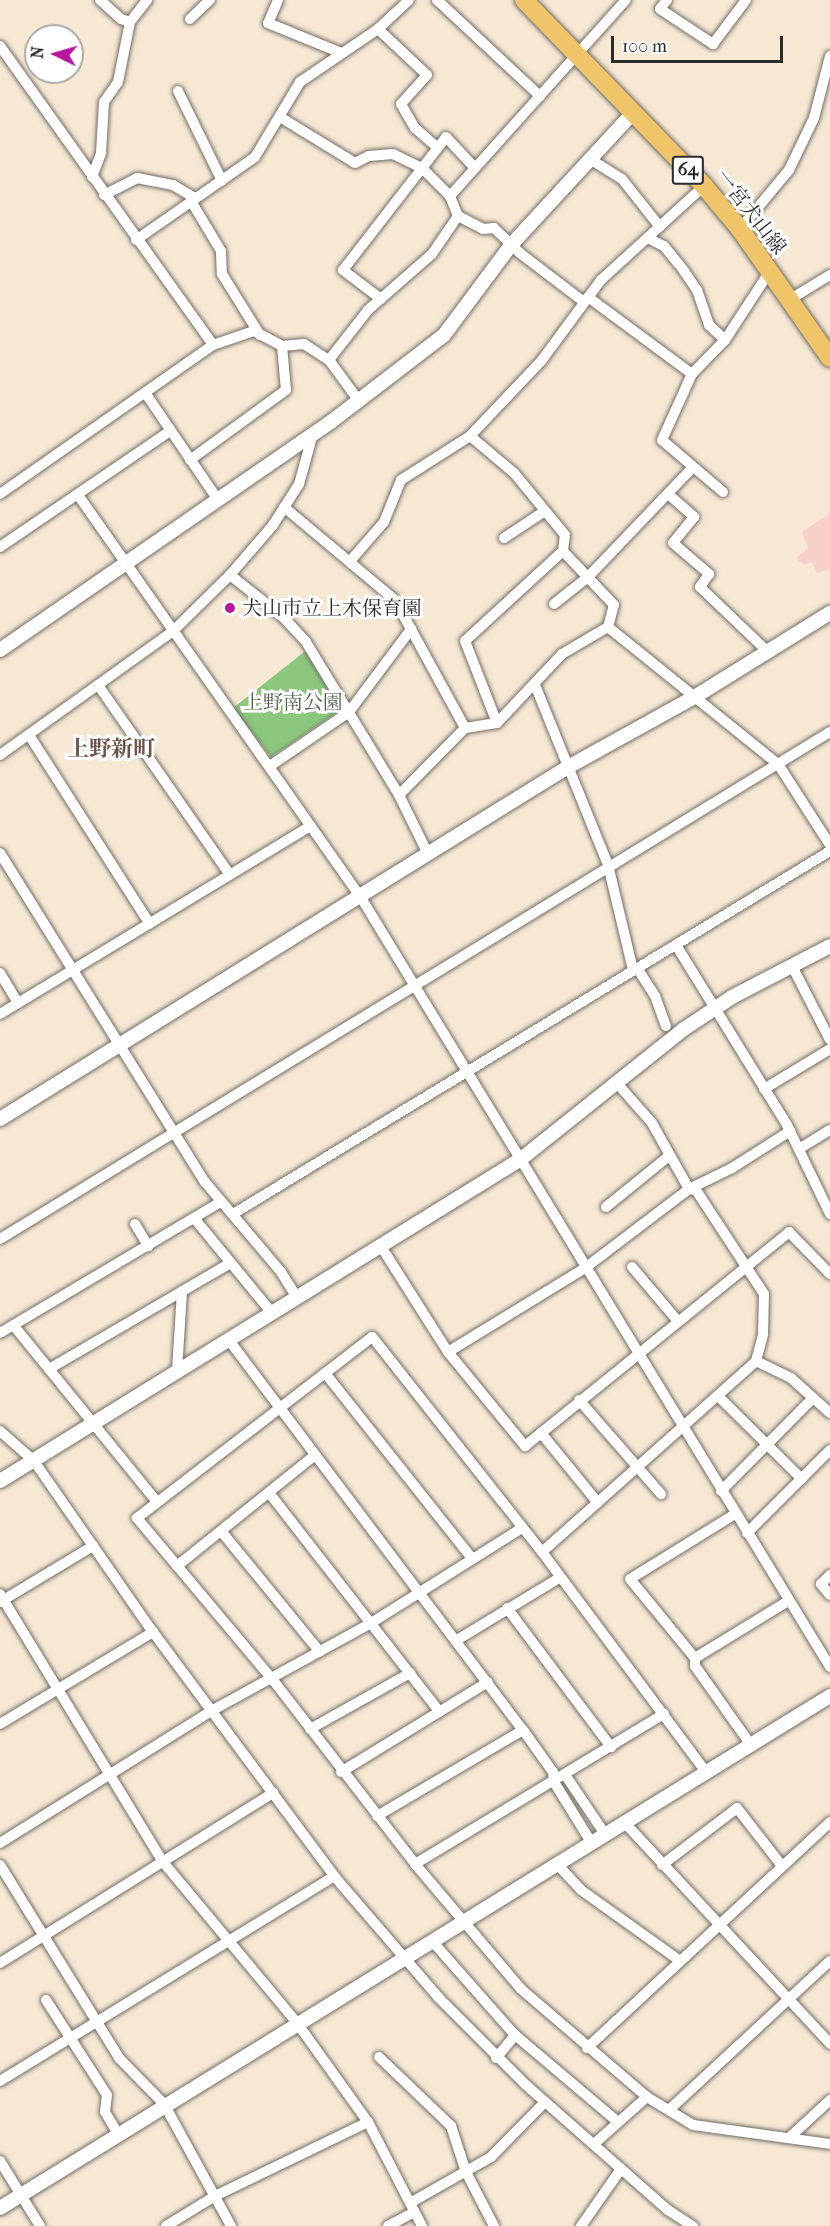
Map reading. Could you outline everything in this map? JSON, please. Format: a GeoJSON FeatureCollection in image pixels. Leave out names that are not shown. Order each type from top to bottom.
{"type":"FeatureCollection","features":[{"type":"Feature","properties":{"kind":"main road","name":"一宮犬山線"},"geometry":{"type":"LineString","coordinates":[[524,0],[704,186],[740,229],[830,358]]}},
{"type":"Feature","properties":{"kind":"street"},"geometry":{"type":"LineString","coordinates":[[100,0],[121,20],[130,22]]}},
{"type":"Feature","properties":{"kind":"street"},"geometry":{"type":"LineString","coordinates":[[92,177],[100,153],[104,102],[118,82],[130,22],[147,0]]}},
{"type":"Feature","properties":{"kind":"street"},"geometry":{"type":"LineString","coordinates":[[190,19],[210,0]]}},
{"type":"Feature","properties":{"kind":"street"},"geometry":{"type":"LineString","coordinates":[[278,0],[268,23],[341,53]]}},
{"type":"Feature","properties":{"kind":"street"},"geometry":{"type":"LineString","coordinates":[[136,240],[255,157],[300,82],[378,29],[408,0]]}},
{"type":"Feature","properties":{"kind":"street"},"geometry":{"type":"LineString","coordinates":[[437,0],[540,96]]}},
{"type":"Feature","properties":{"kind":"street"},"geometry":{"type":"LineString","coordinates":[[450,196],[626,0]]}},
{"type":"Feature","properties":{"kind":"street"},"geometry":{"type":"LineString","coordinates":[[667,0],[660,9],[713,44],[746,0]]}},
{"type":"Feature","properties":{"kind":"street"},"geometry":{"type":"LineString","coordinates":[[378,29],[428,75],[400,104],[415,128],[438,148]]}},
{"type":"Feature","properties":{"kind":"street"},"geometry":{"type":"LineString","coordinates":[[0,46],[213,345]]}},
{"type":"Feature","properties":{"kind":"street"},"geometry":{"type":"LineString","coordinates":[[740,229],[789,170],[814,118],[827,83],[830,56]]}},
{"type":"Feature","properties":{"kind":"street"},"geometry":{"type":"LineString","coordinates":[[178,91],[222,181]]}},
{"type":"Feature","properties":{"kind":"street"},"geometry":{"type":"LineString","coordinates":[[0,650],[313,434],[444,335],[511,245],[633,113]]}},
{"type":"Feature","properties":{"kind":"street"},"geometry":{"type":"LineString","coordinates":[[280,117],[355,163],[369,156],[393,154],[422,168],[450,196],[458,216],[483,229],[495,228],[511,245],[692,374]]}},
{"type":"Feature","properties":{"kind":"street"},"geometry":{"type":"LineString","coordinates":[[381,299],[343,270],[446,137],[474,167]]}},
{"type":"Feature","properties":{"kind":"street"},"geometry":{"type":"LineString","coordinates":[[591,159],[622,179],[660,227]]}},
{"type":"Feature","properties":{"kind":"street"},"geometry":{"type":"LineString","coordinates":[[104,195],[136,178],[172,185],[193,200],[221,251],[222,274],[260,334]]}},
{"type":"Feature","properties":{"kind":"street"},"geometry":{"type":"LineString","coordinates":[[351,560],[384,522],[401,480],[470,436],[542,360],[601,280],[704,186]]}},
{"type":"Feature","properties":{"kind":"street"},"geometry":{"type":"LineString","coordinates":[[329,360],[381,299],[420,268],[458,216]]}},
{"type":"Feature","properties":{"kind":"street"},"geometry":{"type":"LineString","coordinates":[[648,238],[664,246],[684,271],[697,290],[709,325],[724,340]]}},
{"type":"Feature","properties":{"kind":"street"},"geometry":{"type":"LineString","coordinates":[[723,492],[662,440],[692,374],[724,340],[770,272]]}},
{"type":"Feature","properties":{"kind":"street"},"geometry":{"type":"LineString","coordinates":[[789,300],[830,275]]}},
{"type":"Feature","properties":{"kind":"street"},"geometry":{"type":"LineString","coordinates":[[0,494],[213,345],[254,331],[282,346],[304,344],[329,360],[359,401]]}},
{"type":"Feature","properties":{"kind":"street"},"geometry":{"type":"LineString","coordinates":[[190,460],[286,390],[282,346]]}},
{"type":"Feature","properties":{"kind":"street"},"geometry":{"type":"LineString","coordinates":[[146,394],[218,500]]}},
{"type":"Feature","properties":{"kind":"street"},"geometry":{"type":"LineString","coordinates":[[0,547],[170,431]]}},
{"type":"Feature","properties":{"kind":"street"},"geometry":{"type":"LineString","coordinates":[[0,755],[173,632],[230,575],[284,507],[299,484],[313,434]]}},
{"type":"Feature","properties":{"kind":"street"},"geometry":{"type":"LineString","coordinates":[[470,436],[514,473],[565,535],[563,551],[465,641],[497,723]]}},
{"type":"Feature","properties":{"kind":"street"},"geometry":{"type":"LineString","coordinates":[[554,604],[588,577],[693,467]]}},
{"type":"Feature","properties":{"kind":"street"},"geometry":{"type":"LineString","coordinates":[[668,494],[694,517],[673,543],[709,574],[699,587],[767,651]]}},
{"type":"Feature","properties":{"kind":"street"},"geometry":{"type":"LineString","coordinates":[[78,495],[360,896],[830,1667]]}},
{"type":"Feature","properties":{"kind":"street"},"geometry":{"type":"LineString","coordinates":[[284,507],[351,560],[395,600],[465,728]]}},
{"type":"Feature","properties":{"kind":"street"},"geometry":{"type":"LineString","coordinates":[[504,538],[545,511]]}},
{"type":"Feature","properties":{"kind":"street"},"geometry":{"type":"LineString","coordinates":[[399,795],[465,728],[497,723],[562,654],[608,627],[614,605],[563,551]]}},
{"type":"Feature","properties":{"kind":"street"},"geometry":{"type":"LineString","coordinates":[[230,575],[283,617],[306,642],[399,795],[428,854]]}},
{"type":"Feature","properties":{"kind":"street"},"geometry":{"type":"LineString","coordinates":[[0,1119],[568,767],[696,696],[830,613]]}},
{"type":"Feature","properties":{"kind":"street"},"geometry":{"type":"LineString","coordinates":[[608,627],[778,764],[830,845]]}},
{"type":"Feature","properties":{"kind":"street"},"geometry":{"type":"LineString","coordinates":[[270,766],[349,712],[411,629]]}},
{"type":"Feature","properties":{"kind":"street"},"geometry":{"type":"LineString","coordinates":[[98,685],[230,875]]}},
{"type":"Feature","properties":{"kind":"street"},"geometry":{"type":"LineString","coordinates":[[535,685],[608,866],[635,969],[655,996],[666,1026]]}},
{"type":"Feature","properties":{"kind":"street"},"geometry":{"type":"LineString","coordinates":[[0,1239],[173,1131],[830,732]]}},
{"type":"Feature","properties":{"kind":"street"},"geometry":{"type":"LineString","coordinates":[[29,735],[150,924]]}},
{"type":"Feature","properties":{"kind":"street"},"geometry":{"type":"LineString","coordinates":[[0,1014],[311,826]]}},
{"type":"Feature","properties":{"kind":"street"},"geometry":{"type":"LineString","coordinates":[[233,1214],[830,851]]}},
{"type":"Feature","properties":{"kind":"street"},"geometry":{"type":"LineString","coordinates":[[0,853],[121,1044],[173,1131],[221,1202],[281,1272],[297,1298]]}},
{"type":"Feature","properties":{"kind":"street"},"geometry":{"type":"LineString","coordinates":[[676,945],[790,1131],[830,1214]]}},
{"type":"Feature","properties":{"kind":"street"},"geometry":{"type":"LineString","coordinates":[[0,1481],[228,1339],[382,1248],[521,1159],[616,1082],[715,1008],[830,946]]}},
{"type":"Feature","properties":{"kind":"street"},"geometry":{"type":"LineString","coordinates":[[792,966],[830,1040]]}},
{"type":"Feature","properties":{"kind":"street"},"geometry":{"type":"LineString","coordinates":[[0,973],[18,1003]]}},
{"type":"Feature","properties":{"kind":"street"},"geometry":{"type":"LineString","coordinates":[[764,1089],[830,1049]]}},
{"type":"Feature","properties":{"kind":"street"},"geometry":{"type":"LineString","coordinates":[[616,1082],[652,1123],[689,1189]]}},
{"type":"Feature","properties":{"kind":"street"},"geometry":{"type":"LineString","coordinates":[[799,1149],[830,1130]]}},
{"type":"Feature","properties":{"kind":"street"},"geometry":{"type":"LineString","coordinates":[[448,1352],[585,1268],[689,1189],[732,1168],[790,1131]]}},
{"type":"Feature","properties":{"kind":"street"},"geometry":{"type":"LineString","coordinates":[[606,1207],[670,1155]]}},
{"type":"Feature","properties":{"kind":"street"},"geometry":{"type":"LineString","coordinates":[[542,1552],[756,1362],[763,1334],[764,1294],[696,1190],[689,1189]]}},
{"type":"Feature","properties":{"kind":"street"},"geometry":{"type":"LineString","coordinates":[[0,1333],[221,1202]]}},
{"type":"Feature","properties":{"kind":"street"},"geometry":{"type":"LineString","coordinates":[[194,1218],[229,1264],[272,1313]]}},
{"type":"Feature","properties":{"kind":"street"},"geometry":{"type":"LineString","coordinates":[[135,1224],[148,1246]]}},
{"type":"Feature","properties":{"kind":"street"},"geometry":{"type":"LineString","coordinates":[[382,1248],[448,1352],[525,1446],[637,1352],[789,1232],[830,1274]]}},
{"type":"Feature","properties":{"kind":"street"},"geometry":{"type":"LineString","coordinates":[[49,1369],[229,1264]]}},
{"type":"Feature","properties":{"kind":"street"},"geometry":{"type":"LineString","coordinates":[[632,1267],[677,1320]]}},
{"type":"Feature","properties":{"kind":"street"},"geometry":{"type":"LineString","coordinates":[[177,1371],[183,1292]]}},
{"type":"Feature","properties":{"kind":"street"},"geometry":{"type":"LineString","coordinates":[[14,1326],[157,1502]]}},
{"type":"Feature","properties":{"kind":"street"},"geometry":{"type":"LineString","coordinates":[[706,1772],[559,1578],[542,1552],[372,1337],[325,1372],[280,1411],[137,1518],[273,1680],[341,1772],[415,1864],[521,1989],[587,2048],[647,2097],[693,2125],[714,2130],[791,2136],[830,2144]]}},
{"type":"Feature","properties":{"kind":"street"},"geometry":{"type":"LineString","coordinates":[[228,1339],[280,1411],[524,1730],[553,1772],[554,1782],[591,1842]]}},
{"type":"Feature","properties":{"kind":"street"},"geometry":{"type":"LineString","coordinates":[[756,1362],[791,1378],[830,1413]]}},
{"type":"Feature","properties":{"kind":"street"},"geometry":{"type":"LineString","coordinates":[[325,1372],[471,1557]]}},
{"type":"Feature","properties":{"kind":"street"},"geometry":{"type":"LineString","coordinates":[[718,1396],[802,1479]]}},
{"type":"Feature","properties":{"kind":"street"},"geometry":{"type":"LineString","coordinates":[[721,1491],[813,1398]]}},
{"type":"Feature","properties":{"kind":"street"},"geometry":{"type":"LineString","coordinates":[[579,1400],[661,1494]]}},
{"type":"Feature","properties":{"kind":"street"},"geometry":{"type":"LineString","coordinates":[[0,1431],[33,1461],[153,1632],[334,1876],[406,1956],[438,1997],[496,2058],[668,2210],[693,2226]]}},
{"type":"Feature","properties":{"kind":"street"},"geometry":{"type":"LineString","coordinates":[[541,1433],[598,1503]]}},
{"type":"Feature","properties":{"kind":"street"},"geometry":{"type":"LineString","coordinates":[[747,1533],[830,1450]]}},
{"type":"Feature","properties":{"kind":"street"},"geometry":{"type":"LineString","coordinates":[[177,1566],[270,1494],[315,1455]]}},
{"type":"Feature","properties":{"kind":"street"},"geometry":{"type":"LineString","coordinates":[[270,1494],[440,1712]]}},
{"type":"Feature","properties":{"kind":"street"},"geometry":{"type":"LineString","coordinates":[[735,1514],[630,1579],[695,1658],[695,1665],[751,1744]]}},
{"type":"Feature","properties":{"kind":"street"},"geometry":{"type":"LineString","coordinates":[[0,1843],[213,1710],[273,1680],[371,1623],[471,1557],[522,1528]]}},
{"type":"Feature","properties":{"kind":"street"},"geometry":{"type":"LineString","coordinates":[[221,1531],[320,1652]]}},
{"type":"Feature","properties":{"kind":"street"},"geometry":{"type":"LineString","coordinates":[[93,1546],[1,1599],[163,1862],[297,2023],[368,2122],[422,2226]]}},
{"type":"Feature","properties":{"kind":"street"},"geometry":{"type":"LineString","coordinates":[[830,1575],[821,1584],[830,1595]]}},
{"type":"Feature","properties":{"kind":"street"},"geometry":{"type":"LineString","coordinates":[[457,1640],[559,1578]]}},
{"type":"Feature","properties":{"kind":"street"},"geometry":{"type":"LineString","coordinates":[[695,1658],[788,1601]]}},
{"type":"Feature","properties":{"kind":"street"},"geometry":{"type":"LineString","coordinates":[[507,1608],[611,1747]]}},
{"type":"Feature","properties":{"kind":"street"},"geometry":{"type":"LineString","coordinates":[[0,1724],[153,1632]]}},
{"type":"Feature","properties":{"kind":"street"},"geometry":{"type":"LineString","coordinates":[[310,1729],[410,1673]]}},
{"type":"Feature","properties":{"kind":"street"},"geometry":{"type":"LineString","coordinates":[[341,1772],[488,1682]]}},
{"type":"Feature","properties":{"kind":"street"},"geometry":{"type":"LineString","coordinates":[[0,2208],[119,2135],[164,2104],[830,1696]]}},
{"type":"Feature","properties":{"kind":"street"},"geometry":{"type":"LineString","coordinates":[[415,1864],[566,1776],[664,1714]]}},
{"type":"Feature","properties":{"kind":"street"},"geometry":{"type":"LineString","coordinates":[[377,1816],[524,1730]]}},
{"type":"Feature","properties":{"kind":"street"},"geometry":{"type":"LineString","coordinates":[[566,1776],[604,1834]]}},
{"type":"Feature","properties":{"kind":"street"},"geometry":{"type":"LineString","coordinates":[[0,1963],[273,1793]]}},
{"type":"Feature","properties":{"kind":"street"},"geometry":{"type":"LineString","coordinates":[[662,1865],[737,1808],[782,1866]]}},
{"type":"Feature","properties":{"kind":"street"},"geometry":{"type":"LineString","coordinates":[[624,1822],[718,1926],[830,2044]]}},
{"type":"Feature","properties":{"kind":"street"},"geometry":{"type":"LineString","coordinates":[[587,2048],[830,1822]]}},
{"type":"Feature","properties":{"kind":"street"},"geometry":{"type":"LineString","coordinates":[[556,1863],[581,1890],[680,1961]]}},
{"type":"Feature","properties":{"kind":"street"},"geometry":{"type":"LineString","coordinates":[[0,1865],[119,2058],[164,2104],[231,2226]]}},
{"type":"Feature","properties":{"kind":"street"},"geometry":{"type":"LineString","coordinates":[[0,2081],[334,1876]]}},
{"type":"Feature","properties":{"kind":"street"},"geometry":{"type":"LineString","coordinates":[[432,1941],[516,2035],[618,2122]]}},
{"type":"Feature","properties":{"kind":"street"},"geometry":{"type":"LineString","coordinates":[[670,2109],[830,1961]]}},
{"type":"Feature","properties":{"kind":"street"},"geometry":{"type":"LineString","coordinates":[[46,2000],[107,2095],[105,2112],[119,2135]]}},
{"type":"Feature","properties":{"kind":"street"},"geometry":{"type":"LineString","coordinates":[[496,2058],[516,2035]]}},
{"type":"Feature","properties":{"kind":"street"},"geometry":{"type":"LineString","coordinates":[[379,2057],[451,2126],[466,2172],[494,2226]]}},
{"type":"Feature","properties":{"kind":"street"},"geometry":{"type":"LineString","coordinates":[[594,2144],[647,2097]]}},
{"type":"Feature","properties":{"kind":"street"},"geometry":{"type":"LineString","coordinates":[[791,2136],[830,2100]]}},
{"type":"Feature","properties":{"kind":"street"},"geometry":{"type":"LineString","coordinates":[[388,2226],[491,2157],[545,2102]]}},
{"type":"Feature","properties":{"kind":"street"},"geometry":{"type":"LineString","coordinates":[[166,2226],[215,2196],[368,2122]]}},
{"type":"Feature","properties":{"kind":"street"},"geometry":{"type":"LineString","coordinates":[[0,2161],[40,2226]]}},
{"type":"Feature","properties":{"kind":"street"},"geometry":{"type":"LineString","coordinates":[[582,2226],[621,2169]]}},
{"type":"Feature","properties":{"kind":"shaded area"},"geometry":{"type":"Polygon","coordinates":[[[830,513],[830,569],[817,573],[812,562],[804,565],[796,558],[808,548],[802,532],[830,513]]]}},
{"type":"Feature","properties":{"kind":"green space","name":"上野南公園"},"geometry":{"type":"Polygon","coordinates":[[[308,649],[339,711],[271,757],[233,708],[308,649]]]}},
{"type":"Feature","properties":{"kind":"place","name":"犬山市立上木保育園"},"geometry":{"type":"Point","coordinates":[230,608]}},
{"type":"Feature","properties":{"kind":"district","name":"上野新町"},"geometry":{"type":"Point","coordinates":[111,750]}}]}
